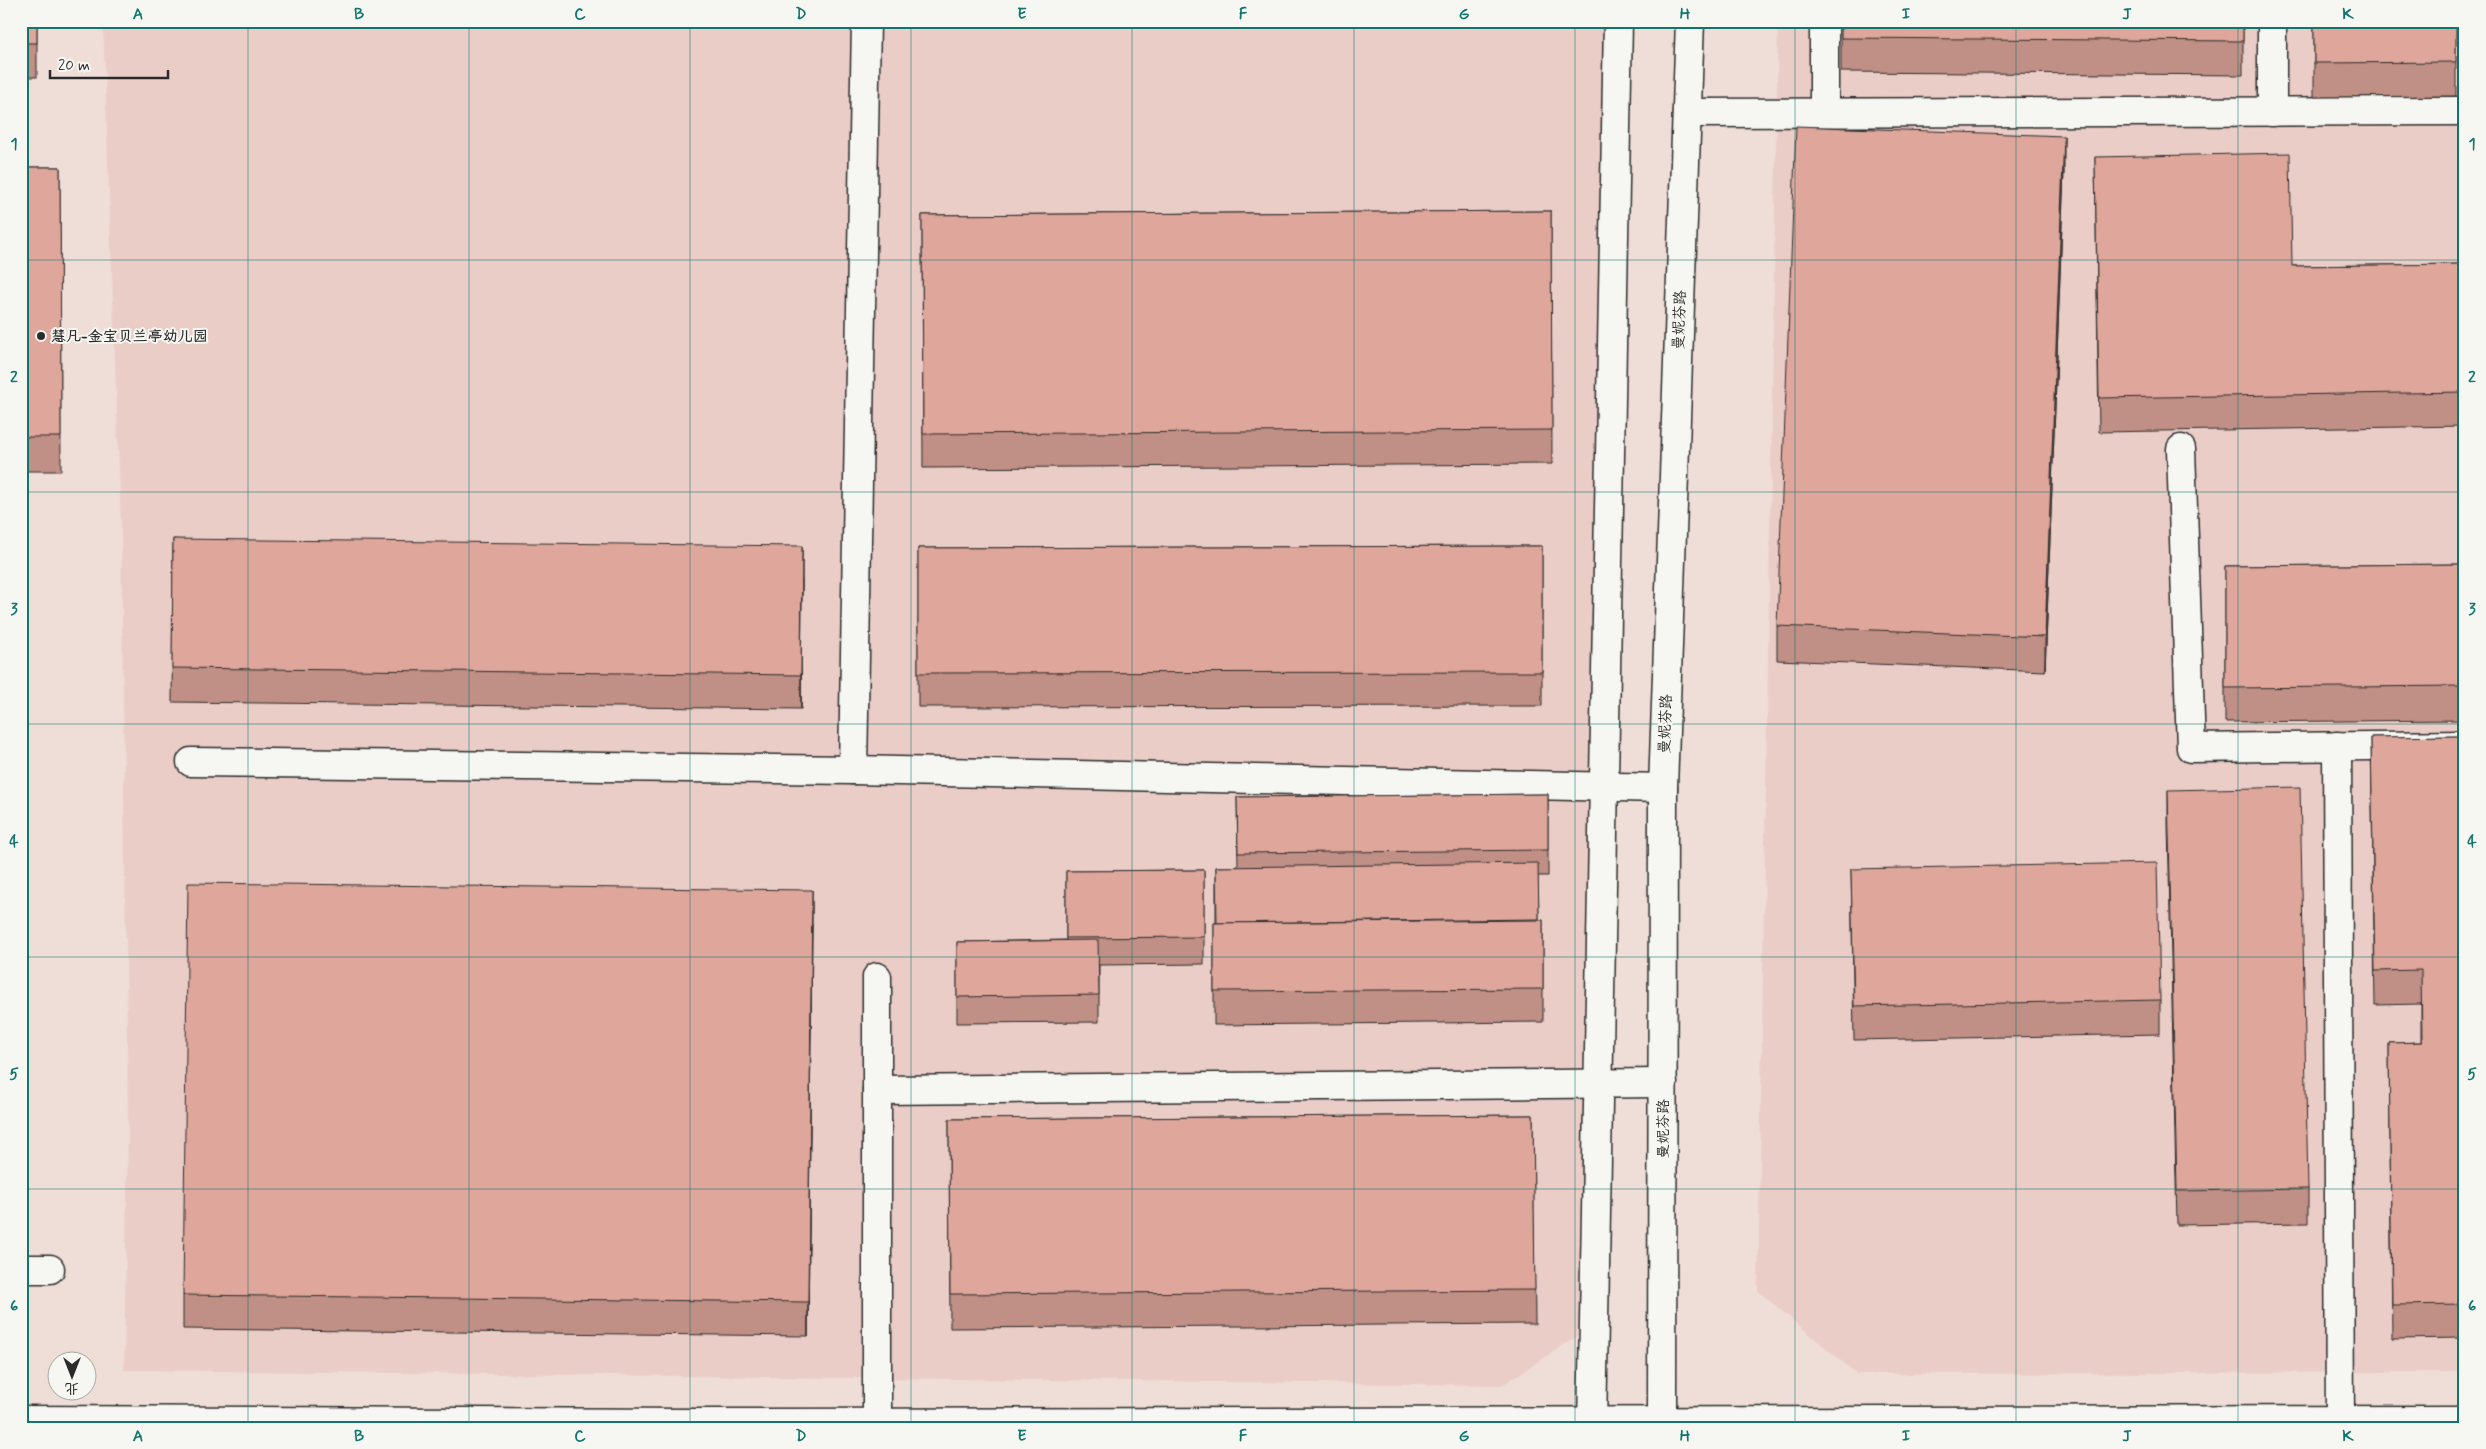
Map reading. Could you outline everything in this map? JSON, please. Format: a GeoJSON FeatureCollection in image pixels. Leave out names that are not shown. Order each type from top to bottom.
{"type":"FeatureCollection","features":[{"type":"Feature","properties":{"kind":"street"},"geometry":{"type":"LineString","coordinates":[[853,770],[866,21]]}},
{"type":"Feature","properties":{"kind":"street"},"geometry":{"type":"LineString","coordinates":[[1592,1425],[1618,21]]}},
{"type":"Feature","properties":{"kind":"street","name":"曼妮芬路"},"geometry":{"type":"LineString","coordinates":[[1662,1425],[1663,788],[1690,21]]}},
{"type":"Feature","properties":{"kind":"street"},"geometry":{"type":"LineString","coordinates":[[1824,21],[1824,112]]}},
{"type":"Feature","properties":{"kind":"street"},"geometry":{"type":"LineString","coordinates":[[2272,21],[2272,112]]}},
{"type":"Feature","properties":{"kind":"street"},"geometry":{"type":"LineString","coordinates":[[1687,113],[2465,111]]}},
{"type":"Feature","properties":{"kind":"street"},"geometry":{"type":"LineString","coordinates":[[2182,450],[2191,748],[2465,744]]}},
{"type":"Feature","properties":{"kind":"street"},"geometry":{"type":"LineString","coordinates":[[2337,746],[2340,1425]]}},
{"type":"Feature","properties":{"kind":"street"},"geometry":{"type":"LineString","coordinates":[[191,762],[853,770],[1663,788]]}},
{"type":"Feature","properties":{"kind":"street"},"geometry":{"type":"LineString","coordinates":[[877,977],[877,1423]]}},
{"type":"Feature","properties":{"kind":"street"},"geometry":{"type":"LineString","coordinates":[[877,1090],[1663,1083]]}},
{"type":"Feature","properties":{"kind":"street"},"geometry":{"type":"LineString","coordinates":[[21,1269],[50,1269]]}},
{"type":"Feature","properties":{"kind":"street"},"geometry":{"type":"LineString","coordinates":[[21,1420],[407,1425],[877,1423],[1197,1425],[2340,1425],[2465,1420]]}},
{"type":"Feature","properties":{"kind":"shaded area"},"geometry":{"type":"Polygon","coordinates":[[[103,21],[1605,21],[1581,1334],[1502,1385],[124,1370],[128,1127],[121,527],[103,21]]]}},
{"type":"Feature","properties":{"kind":"shaded area"},"geometry":{"type":"Polygon","coordinates":[[[1778,21],[2465,21],[2465,1372],[1857,1374],[1758,1291],[1778,21]]]}},
{"type":"Feature","properties":{"kind":"building"},"geometry":{"type":"Polygon","coordinates":[[[21,21],[37,21],[37,43],[21,43],[21,21]]]}},
{"type":"Feature","properties":{"kind":"building"},"geometry":{"type":"Polygon","coordinates":[[[1841,21],[2243,21],[2243,41],[1841,38],[1841,21]]]}},
{"type":"Feature","properties":{"kind":"building"},"geometry":{"type":"Polygon","coordinates":[[[2314,21],[2456,21],[2456,62],[2314,63],[2314,21]]]}},
{"type":"Feature","properties":{"kind":"building"},"geometry":{"type":"Polygon","coordinates":[[[1796,126],[2064,136],[2045,637],[1777,626],[1796,126]]]}},
{"type":"Feature","properties":{"kind":"building"},"geometry":{"type":"Polygon","coordinates":[[[2290,153],[2292,266],[2465,264],[2465,392],[2099,398],[2095,157],[2290,153]]]}},
{"type":"Feature","properties":{"kind":"building","name":"慧凡-金宝贝兰亭幼儿园"},"geometry":{"type":"Polygon","coordinates":[[[21,167],[60,167],[61,437],[21,437],[21,167]]]}},
{"type":"Feature","properties":{"kind":"building"},"geometry":{"type":"Polygon","coordinates":[[[1551,211],[1552,430],[923,434],[922,215],[1551,211]]]}},
{"type":"Feature","properties":{"kind":"building"},"geometry":{"type":"Polygon","coordinates":[[[173,539],[802,546],[801,675],[172,668],[173,539]]]}},
{"type":"Feature","properties":{"kind":"building"},"geometry":{"type":"Polygon","coordinates":[[[1542,546],[1542,672],[918,673],[918,548],[1542,546]]]}},
{"type":"Feature","properties":{"kind":"building"},"geometry":{"type":"Polygon","coordinates":[[[2465,564],[2465,686],[2225,688],[2225,566],[2465,564]]]}},
{"type":"Feature","properties":{"kind":"building"},"geometry":{"type":"Polygon","coordinates":[[[2465,736],[2465,1304],[2392,1305],[2389,1043],[2422,1042],[2421,970],[2375,971],[2371,737],[2465,736]]]}},
{"type":"Feature","properties":{"kind":"building"},"geometry":{"type":"Polygon","coordinates":[[[2300,787],[2308,1189],[2177,1191],[2168,790],[2300,787]]]}},
{"type":"Feature","properties":{"kind":"building"},"geometry":{"type":"Polygon","coordinates":[[[1548,794],[1548,850],[1238,853],[1237,797],[1548,794]]]}},
{"type":"Feature","properties":{"kind":"building"},"geometry":{"type":"Polygon","coordinates":[[[1538,863],[1539,919],[1217,923],[1216,867],[1538,863]]]}},
{"type":"Feature","properties":{"kind":"building"},"geometry":{"type":"Polygon","coordinates":[[[2157,863],[2160,1000],[1854,1006],[1851,869],[2157,863]]]}},
{"type":"Feature","properties":{"kind":"building"},"geometry":{"type":"Polygon","coordinates":[[[1204,870],[1204,937],[1066,938],[1066,871],[1204,870]]]}},
{"type":"Feature","properties":{"kind":"building"},"geometry":{"type":"Polygon","coordinates":[[[188,883],[812,890],[808,1302],[183,1295],[188,883]]]}},
{"type":"Feature","properties":{"kind":"building"},"geometry":{"type":"Polygon","coordinates":[[[1543,920],[1543,989],[1214,991],[1214,923],[1543,920]]]}},
{"type":"Feature","properties":{"kind":"building"},"geometry":{"type":"Polygon","coordinates":[[[1098,940],[1099,995],[957,997],[957,942],[1098,940]]]}},
{"type":"Feature","properties":{"kind":"building"},"geometry":{"type":"Polygon","coordinates":[[[1533,1115],[1535,1290],[950,1294],[949,1119],[1533,1115]]]}},
{"type":"Feature","properties":{"kind":"place","name":"慧凡-金宝贝兰亭幼儿园"},"geometry":{"type":"Point","coordinates":[41,336]}}]}
